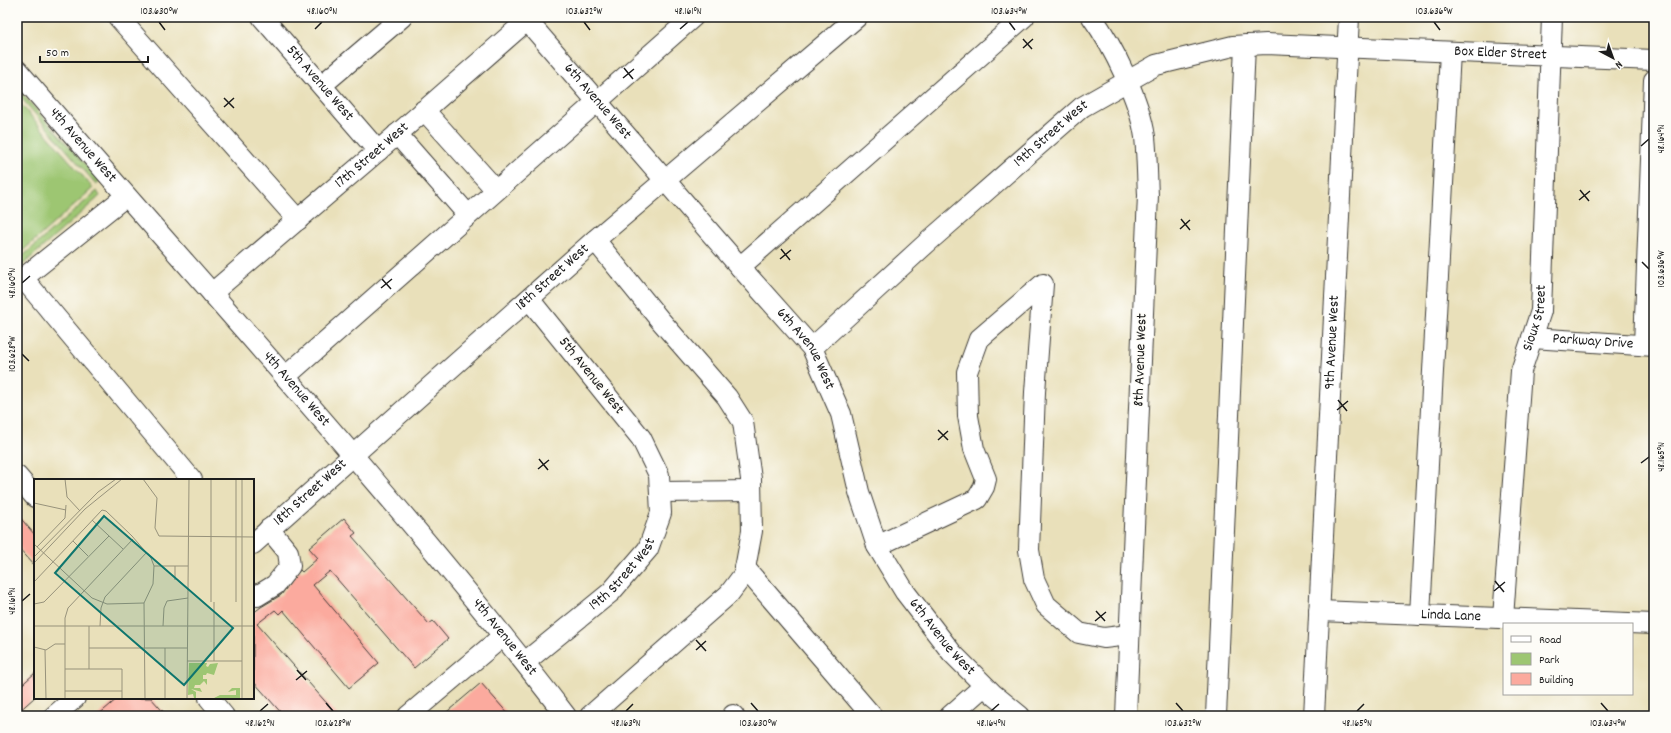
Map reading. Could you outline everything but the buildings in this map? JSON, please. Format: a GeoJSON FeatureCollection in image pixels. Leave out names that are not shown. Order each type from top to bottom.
{"type":"FeatureCollection","features":[{"type":"Feature","properties":{"kind":"street"},"geometry":{"type":"LineString","coordinates":[[118,17],[298,220]]}},
{"type":"Feature","properties":{"kind":"street","name":"5th Avenue West"},"geometry":{"type":"LineString","coordinates":[[262,17],[378,151]]}},
{"type":"Feature","properties":{"kind":"street"},"geometry":{"type":"LineString","coordinates":[[322,85],[402,17]]}},
{"type":"Feature","properties":{"kind":"street"},"geometry":{"type":"LineString","coordinates":[[285,377],[693,17]]}},
{"type":"Feature","properties":{"kind":"street","name":"18th Street West"},"geometry":{"type":"LineString","coordinates":[[254,543],[595,240],[857,17]]}},
{"type":"Feature","properties":{"kind":"street"},"geometry":{"type":"LineString","coordinates":[[740,267],[1024,17]]}},
{"type":"Feature","properties":{"kind":"street","name":"8th Avenue West"},"geometry":{"type":"LineString","coordinates":[[1092,17],[1104,33],[1134,95],[1145,136],[1148,195],[1126,716]]}},
{"type":"Feature","properties":{"kind":"street","name":"9th Avenue West"},"geometry":{"type":"LineString","coordinates":[[1314,716],[1349,17]]}},
{"type":"Feature","properties":{"kind":"street","name":"Sioux Street"},"geometry":{"type":"LineString","coordinates":[[1503,618],[1521,371],[1541,311],[1552,17]]}},
{"type":"Feature","properties":{"kind":"street","name":"17th Street West"},"geometry":{"type":"LineString","coordinates":[[212,293],[378,151],[527,18]]}},
{"type":"Feature","properties":{"kind":"street","name":"6th Avenue West"},"geometry":{"type":"LineString","coordinates":[[527,18],[596,101],[812,348],[841,414],[859,492],[877,546],[905,592],[952,653],[984,686],[1020,716]]}},
{"type":"Feature","properties":{"kind":"street","name":"19th Street West"},"geometry":{"type":"LineString","coordinates":[[812,348],[929,241],[1082,107],[1156,65],[1233,46],[1266,44],[1348,48]]}},
{"type":"Feature","properties":{"kind":"street"},"geometry":{"type":"LineString","coordinates":[[1216,716],[1245,45]]}},
{"type":"Feature","properties":{"kind":"street","name":"Box Elder Street"},"geometry":{"type":"LineString","coordinates":[[1348,48],[1654,60]]}},
{"type":"Feature","properties":{"kind":"street"},"geometry":{"type":"LineString","coordinates":[[1420,615],[1450,52]]}},
{"type":"Feature","properties":{"kind":"street","name":"4th Avenue West"},"geometry":{"type":"LineString","coordinates":[[17,70],[285,377],[417,531],[525,662],[566,716]]}},
{"type":"Feature","properties":{"kind":"street"},"geometry":{"type":"LineString","coordinates":[[1649,346],[1654,80]]}},
{"type":"Feature","properties":{"kind":"street"},"geometry":{"type":"LineString","coordinates":[[424,110],[496,190]]}},
{"type":"Feature","properties":{"kind":"street"},"geometry":{"type":"LineString","coordinates":[[397,134],[468,215]]}},
{"type":"Feature","properties":{"kind":"street"},"geometry":{"type":"LineString","coordinates":[[126,196],[20,281],[191,479]]}},
{"type":"Feature","properties":{"kind":"street"},"geometry":{"type":"LineString","coordinates":[[590,716],[729,594],[744,574],[752,531],[752,491],[744,422],[727,397],[660,320],[595,240]]}},
{"type":"Feature","properties":{"kind":"street"},"geometry":{"type":"LineString","coordinates":[[877,546],[977,499],[984,487],[986,479],[974,449],[968,416],[967,372],[979,339],[1043,284],[1034,392],[1029,550],[1034,579],[1046,605],[1079,633],[1104,638],[1129,635]]}},
{"type":"Feature","properties":{"kind":"street","name":"5th Avenue West"},"geometry":{"type":"LineString","coordinates":[[529,299],[641,438],[650,456]]}},
{"type":"Feature","properties":{"kind":"street","name":"Parkway Drive"},"geometry":{"type":"LineString","coordinates":[[1532,338],[1649,346]]}},
{"type":"Feature","properties":{"kind":"street","name":"19th Street West"},"geometry":{"type":"LineString","coordinates":[[525,662],[611,592],[648,549],[661,513],[659,475],[650,456]]}},
{"type":"Feature","properties":{"kind":"street"},"geometry":{"type":"LineString","coordinates":[[17,476],[34,496]]}},
{"type":"Feature","properties":{"kind":"street"},"geometry":{"type":"LineString","coordinates":[[660,492],[752,491]]}},
{"type":"Feature","properties":{"kind":"street"},"geometry":{"type":"LineString","coordinates":[[254,594],[257,596],[275,585],[290,566],[288,552],[269,529]]}},
{"type":"Feature","properties":{"kind":"street"},"geometry":{"type":"LineString","coordinates":[[745,568],[872,716]]}},
{"type":"Feature","properties":{"kind":"street","name":"Linda Lane"},"geometry":{"type":"LineString","coordinates":[[1319,610],[1629,623]]}},
{"type":"Feature","properties":{"kind":"street","name":"Linda Lane"},"geometry":{"type":"LineString","coordinates":[[1633,623],[1654,624]]}},
{"type":"Feature","properties":{"kind":"street"},"geometry":{"type":"LineString","coordinates":[[408,716],[503,636]]}},
{"type":"Feature","properties":{"kind":"street"},"geometry":{"type":"LineString","coordinates":[[950,716],[984,686]]}},
{"type":"Feature","properties":{"kind":"street"},"geometry":{"type":"LineString","coordinates":[[210,699],[224,716]]}},
{"type":"Feature","properties":{"kind":"green space"},"geometry":{"type":"Polygon","coordinates":[[[17,88],[100,181],[96,184],[17,93],[17,88]]]}},
{"type":"Feature","properties":{"kind":"green space"},"geometry":{"type":"Polygon","coordinates":[[[17,100],[93,188],[17,256],[17,100]]]}},
{"type":"Feature","properties":{"kind":"green space"},"geometry":{"type":"Polygon","coordinates":[[[97,191],[100,196],[17,270],[17,261],[97,191]]]}}]}
